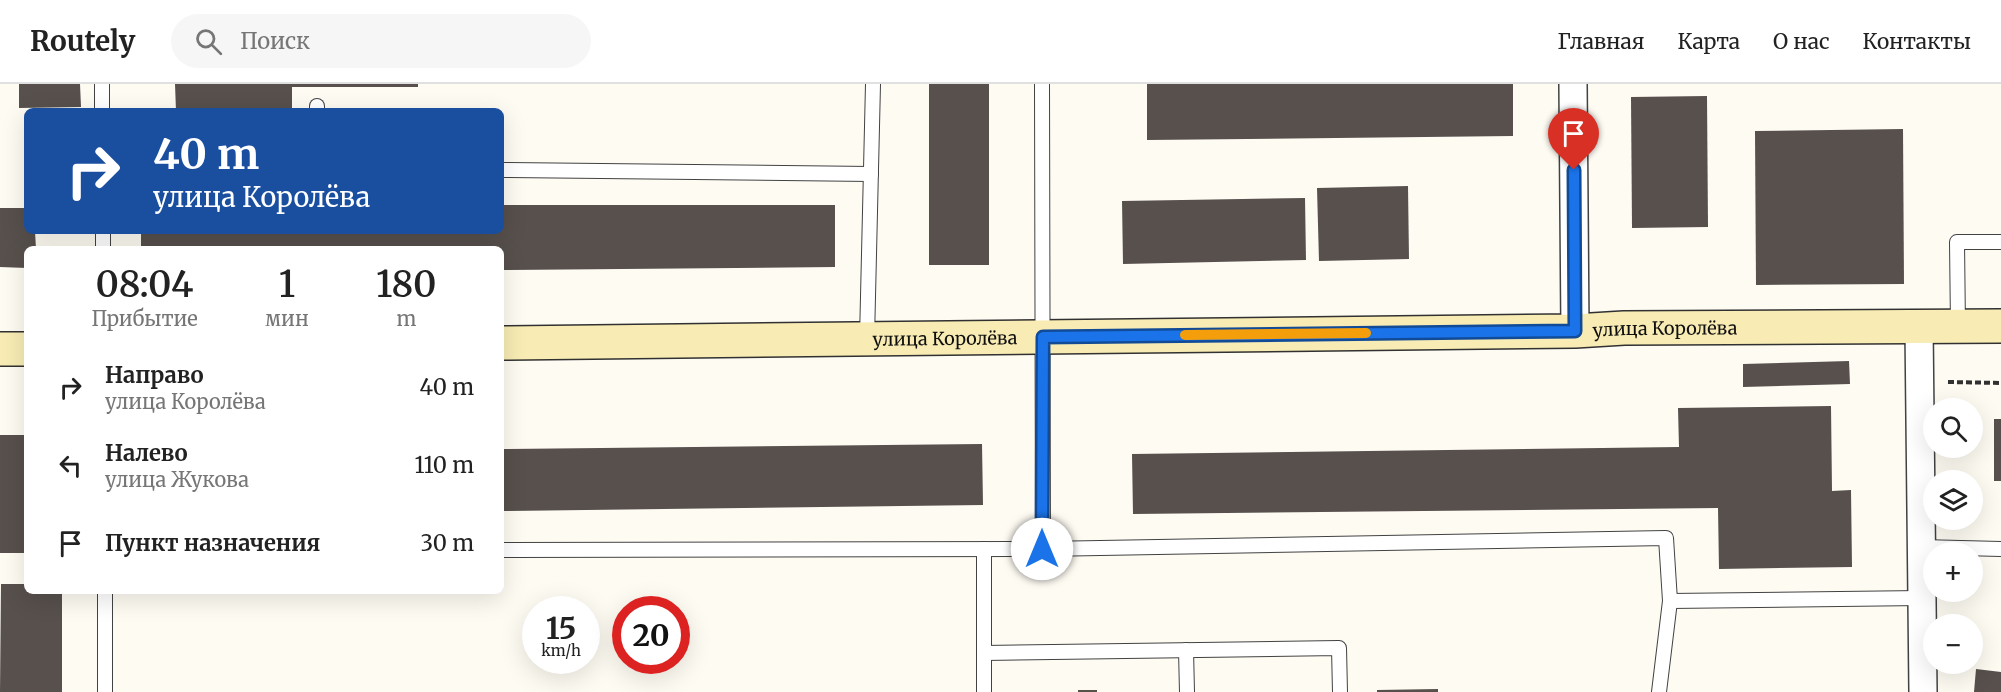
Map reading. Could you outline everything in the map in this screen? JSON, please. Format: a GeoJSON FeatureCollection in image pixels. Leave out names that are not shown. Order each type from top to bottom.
{"type":"FeatureCollection","features":[{"type":"Feature","properties":{"kind":"street"},"geometry":{"type":"LineString","coordinates":[[1573,84],[1575,331]]}},
{"type":"Feature","properties":{"kind":"street","name":"улица Королёва"},"geometry":{"type":"LineString","coordinates":[[504,343],[1575,331],[1624,328],[2001,326]]}},
{"type":"Feature","properties":{"kind":"street"},"geometry":{"type":"LineString","coordinates":[[1919,327],[1923,692]]}},
{"type":"Feature","properties":{"kind":"street"},"geometry":{"type":"LineString","coordinates":[[0,350],[24,349]]}},
{"type":"Feature","properties":{"kind":"lane"},"geometry":{"type":"LineString","coordinates":[[102,84],[102,108]]}},
{"type":"Feature","properties":{"kind":"lane"},"geometry":{"type":"LineString","coordinates":[[867,339],[873,84]]}},
{"type":"Feature","properties":{"kind":"lane"},"geometry":{"type":"LineString","coordinates":[[1042,84],[1042,549]]}},
{"type":"Feature","properties":{"kind":"lane"},"geometry":{"type":"LineString","coordinates":[[504,170],[871,174]]}},
{"type":"Feature","properties":{"kind":"lane"},"geometry":{"type":"LineString","coordinates":[[1958,327],[1957,242],[2001,242]]}},
{"type":"Feature","properties":{"kind":"lane"},"geometry":{"type":"LineString","coordinates":[[504,550],[1042,549],[1666,538],[1670,601],[1659,692]]}},
{"type":"Feature","properties":{"kind":"lane"},"geometry":{"type":"LineString","coordinates":[[1921,547],[2001,549]]}},
{"type":"Feature","properties":{"kind":"lane"},"geometry":{"type":"LineString","coordinates":[[984,549],[984,692]]}},
{"type":"Feature","properties":{"kind":"lane"},"geometry":{"type":"LineString","coordinates":[[105,594],[105,692]]}},
{"type":"Feature","properties":{"kind":"lane"},"geometry":{"type":"LineString","coordinates":[[1670,601],[1922,598]]}},
{"type":"Feature","properties":{"kind":"lane"},"geometry":{"type":"LineString","coordinates":[[984,653],[1339,648],[1340,692]]}},
{"type":"Feature","properties":{"kind":"lane"},"geometry":{"type":"LineString","coordinates":[[1186,650],[1187,692]]}},
{"type":"Feature","properties":{"kind":"path"},"geometry":{"type":"LineString","coordinates":[[1920,382],[2001,382]]}},
{"type":"Feature","properties":{"kind":"building"},"geometry":{"type":"Polygon","coordinates":[[[19,84],[80,84],[81,107],[19,108],[19,84]]]}},
{"type":"Feature","properties":{"kind":"building"},"geometry":{"type":"Polygon","coordinates":[[[175,84],[418,84],[418,87],[292,87],[292,108],[176,108],[175,84]]]}},
{"type":"Feature","properties":{"kind":"building"},"geometry":{"type":"Polygon","coordinates":[[[929,84],[989,84],[989,265],[929,265],[929,84]]]}},
{"type":"Feature","properties":{"kind":"building"},"geometry":{"type":"Polygon","coordinates":[[[1147,84],[1513,84],[1513,136],[1147,140],[1147,84]]]}},
{"type":"Feature","properties":{"kind":"building"},"geometry":{"type":"Polygon","coordinates":[[[1707,96],[1708,227],[1632,228],[1631,97],[1707,96]]]}},
{"type":"Feature","properties":{"kind":"building"},"geometry":{"type":"Polygon","coordinates":[[[1903,129],[1904,284],[1756,285],[1755,131],[1903,129]]]}},
{"type":"Feature","properties":{"kind":"building"},"geometry":{"type":"Polygon","coordinates":[[[1408,186],[1409,259],[1319,261],[1317,188],[1408,186]]]}},
{"type":"Feature","properties":{"kind":"building"},"geometry":{"type":"Polygon","coordinates":[[[1305,198],[1306,260],[1123,264],[1122,201],[1305,198]]]}},
{"type":"Feature","properties":{"kind":"building"},"geometry":{"type":"Polygon","coordinates":[[[504,205],[835,205],[835,267],[504,270],[504,246],[141,246],[141,234],[504,234],[504,205]]]}},
{"type":"Feature","properties":{"kind":"building"},"geometry":{"type":"Polygon","coordinates":[[[0,208],[24,208],[24,234],[35,234],[36,246],[24,246],[24,268],[0,267],[0,208]]]}},
{"type":"Feature","properties":{"kind":"building"},"geometry":{"type":"Polygon","coordinates":[[[1849,361],[1850,384],[1743,387],[1743,364],[1849,361]]]}},
{"type":"Feature","properties":{"kind":"building"},"geometry":{"type":"Polygon","coordinates":[[[1831,406],[1832,491],[1851,490],[1852,567],[1719,569],[1718,508],[1133,514],[1132,454],[1679,447],[1678,408],[1831,406]]]}},
{"type":"Feature","properties":{"kind":"building"},"geometry":{"type":"Polygon","coordinates":[[[1994,419],[2001,419],[2001,481],[1994,481],[1994,419]]]}},
{"type":"Feature","properties":{"kind":"building"},"geometry":{"type":"Polygon","coordinates":[[[0,435],[24,435],[24,553],[0,553],[0,435]]]}},
{"type":"Feature","properties":{"kind":"building"},"geometry":{"type":"Polygon","coordinates":[[[982,444],[983,505],[504,511],[504,449],[982,444]]]}},
{"type":"Feature","properties":{"kind":"building"},"geometry":{"type":"Polygon","coordinates":[[[1,584],[24,584],[24,594],[62,594],[62,692],[0,692],[1,584]]]}},
{"type":"Feature","properties":{"kind":"building"},"geometry":{"type":"Polygon","coordinates":[[[1983,670],[2001,672],[2001,692],[1974,692],[1976,674],[1983,674],[1983,670]]]}},
{"type":"Feature","properties":{"kind":"building"},"geometry":{"type":"Polygon","coordinates":[[[1438,689],[1438,692],[1377,692],[1377,690],[1438,689]]]}},
{"type":"Feature","properties":{"kind":"building"},"geometry":{"type":"Polygon","coordinates":[[[1078,690],[1097,690],[1097,692],[1078,692],[1078,690]]]}},
{"type":"Feature","properties":{"kind":"slow traffic"},"geometry":{"type":"LineString","coordinates":[[1185,335],[1366,333]]}},
{"type":"Feature","properties":{"kind":"route"},"geometry":{"type":"LineString","coordinates":[[1042,549],[1043,337],[1575,331],[1574,170]]}}]}
